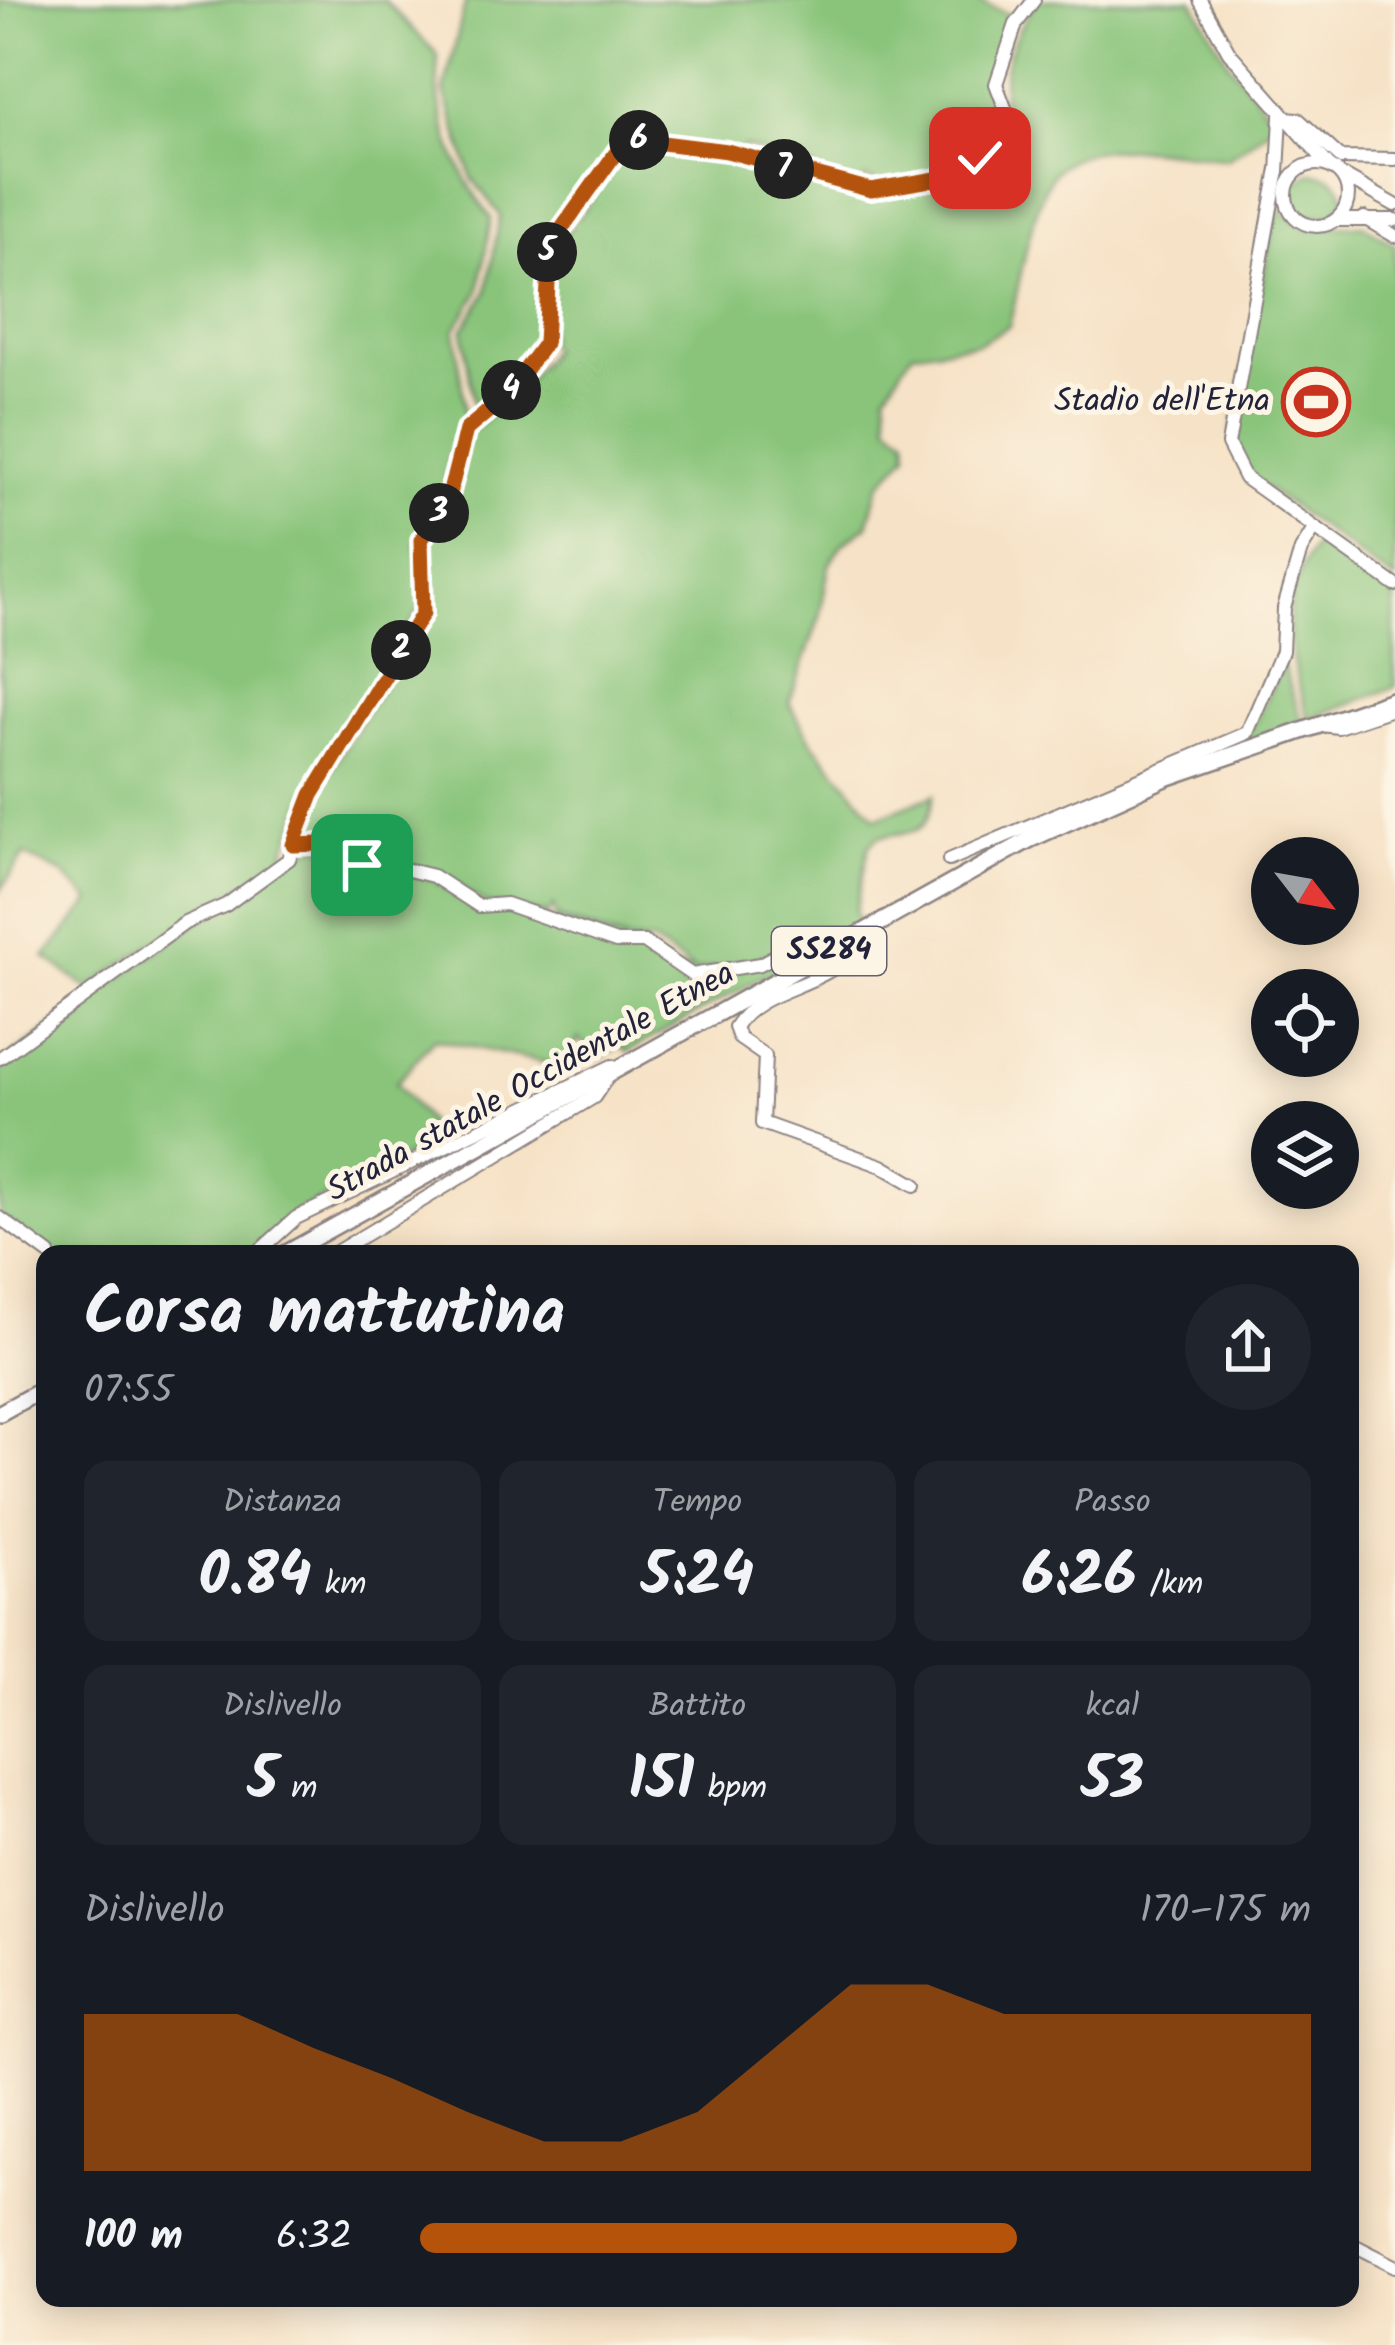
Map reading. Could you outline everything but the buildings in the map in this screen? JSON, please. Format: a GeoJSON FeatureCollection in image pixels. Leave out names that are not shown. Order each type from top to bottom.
{"type":"FeatureCollection","features":[{"type":"Feature","properties":{"kind":"main road","name":"Strada statale Occidentale Etnea"},"geometry":{"type":"LineString","coordinates":[[301,1245],[1029,840],[1166,778],[1395,703]]}},
{"type":"Feature","properties":{"kind":"main road"},"geometry":{"type":"LineString","coordinates":[[0,1414],[36,1393]]}},
{"type":"Feature","properties":{"kind":"street"},"geometry":{"type":"LineString","coordinates":[[0,1058],[185,923],[226,905],[283,867],[312,795],[423,613],[421,540],[447,503],[466,430],[504,398],[545,343],[550,245],[618,150],[638,140],[727,151],[871,190],[954,176],[995,152],[1007,137],[1010,121],[996,84],[1016,24],[1034,0]]}},
{"type":"Feature","properties":{"kind":"street"},"geometry":{"type":"LineString","coordinates":[[1200,0],[1228,52],[1351,194],[1337,220]]}},
{"type":"Feature","properties":{"kind":"street"},"geometry":{"type":"LineString","coordinates":[[1282,114],[1298,119],[1341,158],[1395,158]]}},
{"type":"Feature","properties":{"kind":"street"},"geometry":{"type":"LineString","coordinates":[[1282,114],[1279,191],[1228,444],[1245,478],[1395,585]]}},
{"type":"Feature","properties":{"kind":"street"},"geometry":{"type":"LineString","coordinates":[[1279,191],[1302,167],[1333,170],[1395,205]]}},
{"type":"Feature","properties":{"kind":"street"},"geometry":{"type":"LineString","coordinates":[[1279,191],[1310,223],[1395,220]]}},
{"type":"Feature","properties":{"kind":"street"},"geometry":{"type":"LineString","coordinates":[[1364,218],[1395,236]]}},
{"type":"Feature","properties":{"kind":"street"},"geometry":{"type":"LineString","coordinates":[[949,860],[1247,733],[1282,651],[1284,608],[1301,550],[1314,529]]}},
{"type":"Feature","properties":{"kind":"street"},"geometry":{"type":"LineString","coordinates":[[293,845],[321,844],[357,865],[384,864],[433,876],[479,906],[506,904],[616,942],[644,943],[692,975],[760,964],[813,935],[829,939]]}},
{"type":"Feature","properties":{"kind":"street"},"geometry":{"type":"LineString","coordinates":[[838,954],[839,963],[827,973],[754,1006],[735,1027],[739,1038],[765,1056],[762,1124],[882,1166],[915,1185]]}},
{"type":"Feature","properties":{"kind":"street"},"geometry":{"type":"LineString","coordinates":[[265,1245],[286,1224],[343,1195],[589,1075],[636,1058]]}},
{"type":"Feature","properties":{"kind":"street"},"geometry":{"type":"LineString","coordinates":[[343,1245],[361,1229],[594,1096],[610,1072]]}},
{"type":"Feature","properties":{"kind":"street"},"geometry":{"type":"LineString","coordinates":[[343,1195],[351,1209]]}},
{"type":"Feature","properties":{"kind":"street"},"geometry":{"type":"LineString","coordinates":[[0,1218],[38,1245]]}},
{"type":"Feature","properties":{"kind":"street"},"geometry":{"type":"LineString","coordinates":[[1359,2248],[1395,2266]]}},
{"type":"Feature","properties":{"kind":"green space"},"geometry":{"type":"Polygon","coordinates":[[[0,0],[384,0],[438,55],[443,120],[467,181],[491,218],[479,292],[455,329],[466,422],[449,461],[442,501],[416,542],[422,605],[307,792],[281,863],[207,907],[88,989],[45,957],[91,901],[62,873],[24,855],[0,891],[0,0]]]}},
{"type":"Feature","properties":{"kind":"green space"},"geometry":{"type":"Polygon","coordinates":[[[466,0],[974,0],[1015,17],[991,80],[1005,131],[963,169],[876,186],[865,178],[863,185],[745,147],[740,151],[622,141],[547,242],[541,341],[501,397],[475,415],[463,329],[487,292],[500,215],[472,178],[444,91],[466,0]]]}},
{"type":"Feature","properties":{"kind":"green space"},"geometry":{"type":"Polygon","coordinates":[[[1037,0],[1193,0],[1230,65],[1277,122],[1227,159],[1131,149],[1081,155],[1062,165],[1049,180],[1036,213],[1009,326],[979,343],[912,352],[886,393],[889,424],[907,437],[908,453],[879,485],[868,525],[842,544],[829,565],[820,616],[789,703],[812,742],[876,818],[934,795],[923,826],[878,837],[869,846],[855,912],[860,923],[834,937],[823,932],[766,958],[696,971],[652,942],[629,941],[556,917],[553,906],[548,914],[486,904],[440,875],[356,862],[339,847],[301,842],[316,796],[426,615],[433,615],[426,543],[468,434],[503,404],[507,407],[552,349],[547,345],[550,256],[631,144],[660,146],[665,153],[666,148],[743,158],[847,191],[873,192],[943,181],[1008,141],[1005,68],[1016,35],[1037,0]]]}},
{"type":"Feature","properties":{"kind":"green space"},"geometry":{"type":"Polygon","coordinates":[[[1309,173],[1328,177],[1341,188],[1345,201],[1334,215],[1302,215],[1288,193],[1290,186],[1309,173]]]}},
{"type":"Feature","properties":{"kind":"green space","name":"Stadio dell'Etna"},"geometry":{"type":"Polygon","coordinates":[[[1277,207],[1304,228],[1364,225],[1395,245],[1395,581],[1252,478],[1234,448],[1232,432],[1277,207]]]}},
{"type":"Feature","properties":{"kind":"green space"},"geometry":{"type":"Polygon","coordinates":[[[1319,539],[1395,590],[1395,687],[1309,719],[1291,651],[1290,607],[1295,585],[1319,539]]]}},
{"type":"Feature","properties":{"kind":"green space"},"geometry":{"type":"Polygon","coordinates":[[[1283,665],[1302,721],[1244,743],[1283,665]]]}},
{"type":"Feature","properties":{"kind":"green space"},"geometry":{"type":"Polygon","coordinates":[[[318,846],[346,861],[345,870],[373,866],[433,879],[477,908],[503,906],[642,945],[676,968],[716,974],[814,937],[828,941],[627,1052],[621,1045],[600,1058],[578,1039],[565,1067],[434,1039],[396,1083],[442,1139],[300,1211],[260,1245],[40,1245],[0,1216],[0,1064],[296,852],[318,846]]]}},
{"type":"Feature","properties":{"kind":"place","name":"Stadio dell'Etna"},"geometry":{"type":"Point","coordinates":[1316,402]}},
{"type":"Feature","properties":{"kind":"route"},"geometry":{"type":"LineString","coordinates":[[362,865],[321,844],[293,845],[297,833],[312,795],[423,613],[421,540],[447,503],[454,459],[466,430],[504,398],[545,343],[547,251],[618,150],[630,141],[650,140],[746,154],[801,175],[871,190],[954,176],[980,158]]}}]}
